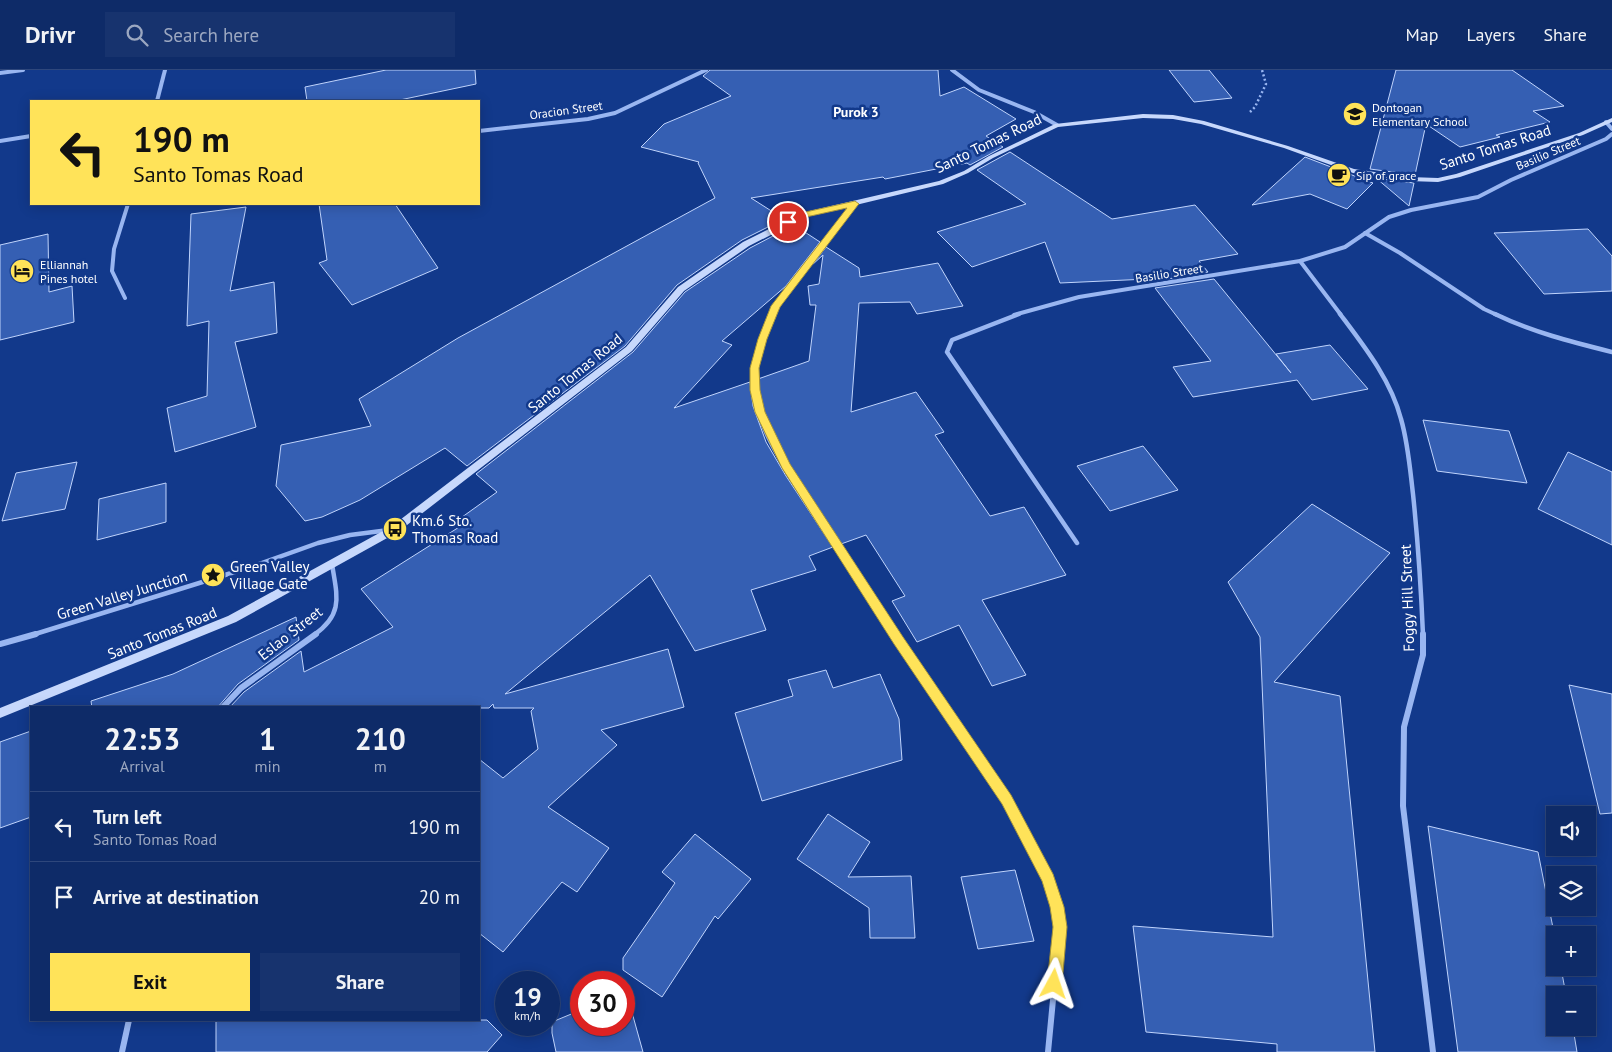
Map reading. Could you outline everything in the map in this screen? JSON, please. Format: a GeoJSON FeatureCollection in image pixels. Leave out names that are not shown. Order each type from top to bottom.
{"type":"FeatureCollection","features":[{"type":"Feature","properties":{"kind":"street"},"geometry":{"type":"LineString","coordinates":[[0,73],[23,70]]}},
{"type":"Feature","properties":{"kind":"street"},"geometry":{"type":"LineString","coordinates":[[157,100],[165,70]]}},
{"type":"Feature","properties":{"kind":"street","name":"Oracion Street"},"geometry":{"type":"LineString","coordinates":[[480,131],[588,119],[615,113],[706,70]]}},
{"type":"Feature","properties":{"kind":"street"},"geometry":{"type":"LineString","coordinates":[[952,70],[979,90],[1034,112],[1057,125]]}},
{"type":"Feature","properties":{"kind":"street","name":"Santo Tomas Road"},"geometry":{"type":"LineString","coordinates":[[0,713],[232,620],[395,529],[629,349],[681,290],[746,244],[804,215],[941,183],[1057,125],[1100,119],[1153,116],[1192,120],[1286,147],[1353,171],[1408,179],[1438,180],[1458,176],[1581,134],[1609,121]]}},
{"type":"Feature","properties":{"kind":"street"},"geometry":{"type":"LineString","coordinates":[[1609,121],[1612,129]]}},
{"type":"Feature","properties":{"kind":"street","name":"Basilio Street"},"geometry":{"type":"LineString","coordinates":[[1077,543],[947,352],[952,340],[1005,318],[1079,298],[1300,261],[1345,247],[1377,224],[1402,212],[1478,197],[1511,180],[1606,139],[1612,134]]}},
{"type":"Feature","properties":{"kind":"street"},"geometry":{"type":"LineString","coordinates":[[0,142],[30,136]]}},
{"type":"Feature","properties":{"kind":"street"},"geometry":{"type":"LineString","coordinates":[[855,204],[776,306],[762,339],[755,368],[756,398],[770,437],[785,466],[898,640],[1006,799],[1048,879],[1057,907],[1060,927],[1048,1052]]}},
{"type":"Feature","properties":{"kind":"street"},"geometry":{"type":"LineString","coordinates":[[125,298],[112,271],[114,249],[128,205]]}},
{"type":"Feature","properties":{"kind":"street"},"geometry":{"type":"LineString","coordinates":[[1365,233],[1400,253],[1484,309],[1519,326],[1570,342],[1612,352]]}},
{"type":"Feature","properties":{"kind":"street","name":"Foggy Hill Street"},"geometry":{"type":"LineString","coordinates":[[1300,261],[1363,345],[1386,380],[1401,418],[1409,460],[1421,567],[1423,655],[1404,727],[1403,806],[1433,1052]]}},
{"type":"Feature","properties":{"kind":"street","name":"Green Valley Junction"},"geometry":{"type":"LineString","coordinates":[[0,644],[68,625],[318,544],[350,536],[395,529]]}},
{"type":"Feature","properties":{"kind":"street","name":"Eslao Street"},"geometry":{"type":"LineString","coordinates":[[224,706],[241,688],[328,626],[334,617],[337,596],[332,564]]}},
{"type":"Feature","properties":{"kind":"street"},"geometry":{"type":"LineString","coordinates":[[122,1052],[129,1021]]}},
{"type":"Feature","properties":{"kind":"path"},"geometry":{"type":"LineString","coordinates":[[1233,131],[1254,107],[1266,84],[1262,70]]}},
{"type":"Feature","properties":{"kind":"building"},"geometry":{"type":"Polygon","coordinates":[[[386,70],[475,70],[476,84],[400,100],[307,100],[305,87],[386,70]]]}},
{"type":"Feature","properties":{"kind":"building"},"geometry":{"type":"Polygon","coordinates":[[[710,70],[938,70],[940,96],[964,87],[1016,119],[986,136],[1003,147],[970,165],[967,163],[885,179],[883,177],[751,198],[784,219],[742,240],[677,285],[625,346],[467,466],[445,448],[360,500],[322,517],[305,521],[276,486],[281,445],[371,426],[359,399],[458,338],[715,198],[699,162],[641,147],[664,124],[731,96],[703,76],[710,70]]]}},
{"type":"Feature","properties":{"kind":"building"},"geometry":{"type":"Polygon","coordinates":[[[1169,70],[1209,70],[1232,98],[1194,102],[1169,70]]]}},
{"type":"Feature","properties":{"kind":"building"},"geometry":{"type":"Polygon","coordinates":[[[1396,70],[1512,70],[1564,106],[1533,111],[1550,122],[1496,135],[1500,137],[1460,147],[1426,124],[1415,175],[1370,169],[1396,70]]]}},
{"type":"Feature","properties":{"kind":"building"},"geometry":{"type":"Polygon","coordinates":[[[1010,152],[1112,219],[1195,205],[1238,254],[1199,261],[1208,272],[1150,282],[1148,279],[1060,283],[1045,242],[972,267],[937,232],[1026,204],[977,170],[1010,152]]]}},
{"type":"Feature","properties":{"kind":"building"},"geometry":{"type":"Polygon","coordinates":[[[1305,157],[1373,183],[1347,209],[1310,194],[1252,205],[1305,157]]]}},
{"type":"Feature","properties":{"kind":"building"},"geometry":{"type":"Polygon","coordinates":[[[1376,178],[1414,183],[1409,206],[1376,178]]]}},
{"type":"Feature","properties":{"kind":"building"},"geometry":{"type":"Polygon","coordinates":[[[319,205],[396,205],[438,268],[352,305],[319,263],[327,260],[319,205]]]}},
{"type":"Feature","properties":{"kind":"building"},"geometry":{"type":"Polygon","coordinates":[[[246,207],[230,291],[274,282],[277,333],[235,342],[256,427],[175,452],[167,408],[207,396],[209,321],[187,326],[191,214],[246,207]]]}},
{"type":"Feature","properties":{"kind":"building"},"geometry":{"type":"Polygon","coordinates":[[[794,225],[820,242],[786,286],[722,341],[732,345],[674,408],[750,382],[753,406],[766,442],[833,547],[809,556],[816,570],[751,590],[766,630],[695,651],[650,575],[505,694],[668,649],[684,707],[601,730],[617,745],[548,807],[609,848],[577,892],[562,882],[503,952],[480,934],[480,760],[503,778],[538,749],[531,711],[534,708],[494,708],[493,704],[489,708],[480,708],[480,706],[231,706],[244,692],[301,651],[304,672],[393,627],[361,589],[464,524],[458,520],[497,492],[476,474],[633,352],[685,292],[750,248],[794,225]]]}},
{"type":"Feature","properties":{"kind":"building"},"geometry":{"type":"Polygon","coordinates":[[[1588,229],[1612,256],[1612,291],[1544,294],[1494,233],[1588,229]]]}},
{"type":"Feature","properties":{"kind":"building"},"geometry":{"type":"Polygon","coordinates":[[[48,234],[49,292],[72,286],[74,322],[0,340],[0,245],[48,234]]]}},
{"type":"Feature","properties":{"kind":"building"},"geometry":{"type":"Polygon","coordinates":[[[826,247],[859,268],[860,277],[938,263],[963,306],[917,314],[910,302],[859,303],[851,412],[916,392],[944,432],[935,435],[990,516],[1024,507],[1066,575],[982,600],[1026,675],[992,686],[959,625],[917,642],[892,601],[905,596],[866,535],[841,544],[793,472],[773,438],[761,404],[758,379],[809,361],[816,305],[810,305],[808,286],[819,284],[823,255],[812,265],[826,247]]]}},
{"type":"Feature","properties":{"kind":"building"},"geometry":{"type":"Polygon","coordinates":[[[1214,279],[1291,373],[1276,354],[1330,345],[1368,389],[1312,400],[1297,380],[1193,397],[1173,367],[1211,361],[1155,288],[1214,279]]]}},
{"type":"Feature","properties":{"kind":"building"},"geometry":{"type":"Polygon","coordinates":[[[1423,420],[1509,431],[1527,483],[1437,471],[1423,420]]]}},
{"type":"Feature","properties":{"kind":"building"},"geometry":{"type":"Polygon","coordinates":[[[1143,446],[1178,490],[1110,511],[1077,466],[1143,446]]]}},
{"type":"Feature","properties":{"kind":"building"},"geometry":{"type":"Polygon","coordinates":[[[1568,452],[1612,472],[1612,545],[1538,509],[1568,452]]]}},
{"type":"Feature","properties":{"kind":"building"},"geometry":{"type":"Polygon","coordinates":[[[77,462],[65,509],[2,521],[16,473],[77,462]]]}},
{"type":"Feature","properties":{"kind":"building"},"geometry":{"type":"Polygon","coordinates":[[[166,483],[166,522],[97,540],[99,499],[166,483]]]}},
{"type":"Feature","properties":{"kind":"building"},"geometry":{"type":"Polygon","coordinates":[[[1312,504],[1390,553],[1274,682],[1340,696],[1375,1052],[1277,1052],[1277,1044],[1146,1032],[1133,926],[1273,937],[1260,637],[1228,582],[1312,504]]]}},
{"type":"Feature","properties":{"kind":"building"},"geometry":{"type":"Polygon","coordinates":[[[296,617],[299,640],[238,684],[219,706],[92,706],[91,701],[173,674],[296,617]]]}},
{"type":"Feature","properties":{"kind":"building"},"geometry":{"type":"Polygon","coordinates":[[[826,670],[833,688],[880,674],[899,719],[902,760],[762,801],[735,713],[793,696],[788,680],[826,670]]]}},
{"type":"Feature","properties":{"kind":"building"},"geometry":{"type":"Polygon","coordinates":[[[1569,685],[1612,694],[1612,813],[1600,814],[1569,685]]]}},
{"type":"Feature","properties":{"kind":"building"},"geometry":{"type":"Polygon","coordinates":[[[30,731],[30,817],[0,828],[0,742],[30,731]]]}},
{"type":"Feature","properties":{"kind":"building"},"geometry":{"type":"Polygon","coordinates":[[[828,814],[870,842],[848,877],[911,876],[915,938],[870,938],[869,908],[797,859],[828,814]]]}},
{"type":"Feature","properties":{"kind":"building"},"geometry":{"type":"Polygon","coordinates":[[[1428,826],[1538,852],[1546,892],[1546,916],[1551,916],[1553,926],[1546,926],[1546,976],[1562,976],[1564,986],[1546,986],[1546,1036],[1574,1036],[1577,1052],[1458,1052],[1428,826]]]}},
{"type":"Feature","properties":{"kind":"building"},"geometry":{"type":"Polygon","coordinates":[[[695,834],[751,879],[718,919],[715,916],[662,997],[635,978],[635,971],[623,970],[623,958],[675,883],[662,872],[695,834]]]}},
{"type":"Feature","properties":{"kind":"building"},"geometry":{"type":"Polygon","coordinates":[[[1015,870],[1034,941],[978,949],[961,877],[1015,870]]]}},
{"type":"Feature","properties":{"kind":"building"},"geometry":{"type":"Polygon","coordinates":[[[570,1015],[570,1036],[635,1036],[635,1023],[643,1052],[556,1052],[553,1036],[560,1036],[560,1019],[570,1015]]]}},
{"type":"Feature","properties":{"kind":"building"},"geometry":{"type":"Polygon","coordinates":[[[487,1020],[495,1028],[495,1036],[501,1036],[487,1052],[216,1052],[216,1021],[487,1020]]]}},
{"type":"Feature","properties":{"kind":"place","name":"Dontogan Elementary School"},"geometry":{"type":"Point","coordinates":[1355,114]}},
{"type":"Feature","properties":{"kind":"place","name":"Sip of grace"},"geometry":{"type":"Point","coordinates":[1339,175]}},
{"type":"Feature","properties":{"kind":"place","name":"Elliannah Pines hotel"},"geometry":{"type":"Point","coordinates":[22,271]}},
{"type":"Feature","properties":{"kind":"place","name":"Km.6 Sto. Thomas Road"},"geometry":{"type":"Point","coordinates":[395,529]}},
{"type":"Feature","properties":{"kind":"place","name":"Green Valley Village Gate"},"geometry":{"type":"Point","coordinates":[213,575]}},
{"type":"Feature","properties":{"kind":"district","name":"Purok 3"},"geometry":{"type":"Point","coordinates":[856,112]}},
{"type":"Feature","properties":{"kind":"route"},"geometry":{"type":"LineString","coordinates":[[788,222],[804,215],[855,204],[776,306],[762,339],[755,368],[755,390],[760,412],[785,466],[898,640],[1006,799],[1048,879],[1057,907],[1060,927],[1054,984]]}}]}
